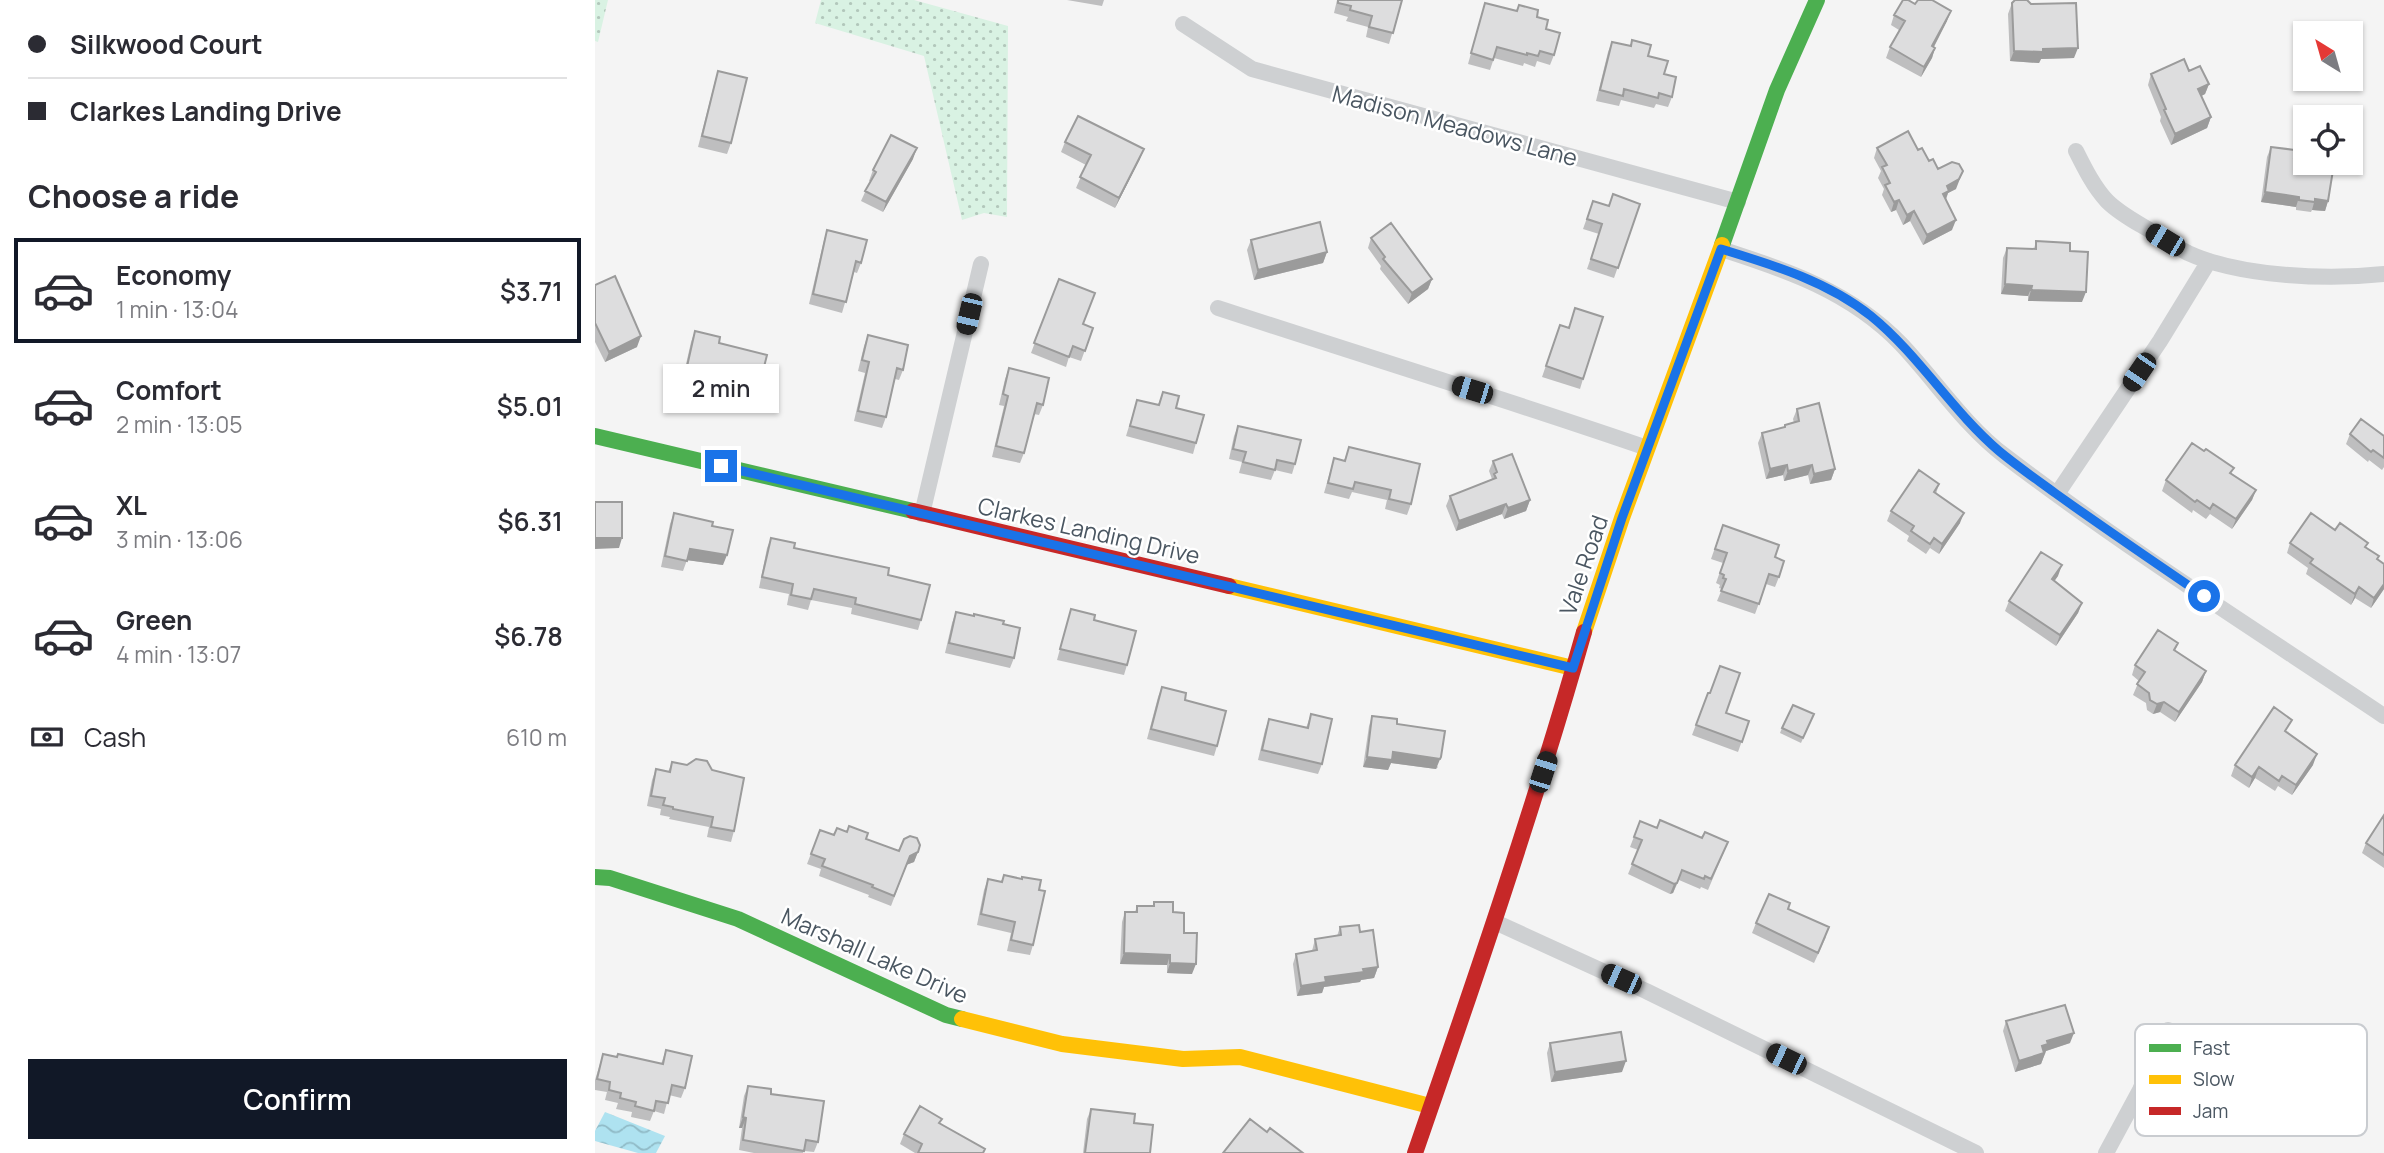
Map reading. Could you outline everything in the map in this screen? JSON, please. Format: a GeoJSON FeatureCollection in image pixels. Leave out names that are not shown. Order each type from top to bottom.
{"type":"FeatureCollection","features":[{"type":"Feature","properties":{"kind":"street","name":"Vale Road"},"geometry":{"type":"LineString","coordinates":[[1415,1153],[1495,922],[1555,734],[1573,668],[1647,448],[1738,202],[1756,145],[1817,0]]}},
{"type":"Feature","properties":{"kind":"street","name":"Madison Meadows Lane"},"geometry":{"type":"LineString","coordinates":[[1183,24],[1252,69],[1738,202]]}},
{"type":"Feature","properties":{"kind":"street"},"geometry":{"type":"LineString","coordinates":[[2076,151],[2088,175],[2106,200],[2120,213],[2188,253],[2238,268],[2297,276],[2351,278],[2384,274]]}},
{"type":"Feature","properties":{"kind":"street"},"geometry":{"type":"LineString","coordinates":[[1721,249],[1789,271],[1839,295],[1871,316],[1900,344],[1972,427],[2002,454],[2115,536],[2384,716]]}},
{"type":"Feature","properties":{"kind":"street"},"geometry":{"type":"LineString","coordinates":[[2057,494],[2160,341],[2209,261]]}},
{"type":"Feature","properties":{"kind":"street"},"geometry":{"type":"LineString","coordinates":[[922,514],[981,264]]}},
{"type":"Feature","properties":{"kind":"street"},"geometry":{"type":"LineString","coordinates":[[1218,308],[1519,404],[1647,448]]}},
{"type":"Feature","properties":{"kind":"street","name":"Clarkes Landing Drive"},"geometry":{"type":"LineString","coordinates":[[595,436],[1573,668]]}},
{"type":"Feature","properties":{"kind":"street","name":"Marshall Lake Drive"},"geometry":{"type":"LineString","coordinates":[[595,877],[610,878],[738,919],[946,1015],[1062,1044],[1183,1059],[1240,1057],[1430,1105]]}},
{"type":"Feature","properties":{"kind":"street"},"geometry":{"type":"LineString","coordinates":[[1495,922],[1658,996],[1976,1153]]}},
{"type":"Feature","properties":{"kind":"street"},"geometry":{"type":"LineString","coordinates":[[2106,1153],[2135,1099]]}},
{"type":"Feature","properties":{"kind":"green space"},"geometry":{"type":"Polygon","coordinates":[[[595,0],[608,0],[598,42],[595,41],[595,0]]]}},
{"type":"Feature","properties":{"kind":"green space"},"geometry":{"type":"Polygon","coordinates":[[[821,0],[914,0],[1008,26],[1007,217],[984,213],[962,220],[924,56],[815,23],[821,0]]]}},
{"type":"Feature","properties":{"kind":"water"},"geometry":{"type":"Polygon","coordinates":[[[605,1112],[665,1136],[656,1153],[638,1153],[595,1141],[595,1131],[605,1112]]]}},
{"type":"Feature","properties":{"kind":"building"},"geometry":{"type":"Polygon","coordinates":[[[1338,0],[1402,0],[1393,33],[1369,27],[1372,16],[1350,10],[1351,6],[1338,3],[1338,0]]]}},
{"type":"Feature","properties":{"kind":"building"},"geometry":{"type":"Polygon","coordinates":[[[1903,0],[1915,4],[1918,0],[1932,0],[1951,11],[1924,67],[1890,47],[1905,21],[1894,15],[1903,0]]]}},
{"type":"Feature","properties":{"kind":"building"},"geometry":{"type":"Polygon","coordinates":[[[2015,0],[2027,0],[2031,4],[2076,3],[2078,48],[2043,49],[2043,52],[2014,51],[2012,3],[2015,0]]]}},
{"type":"Feature","properties":{"kind":"building"},"geometry":{"type":"Polygon","coordinates":[[[1485,3],[1517,11],[1519,5],[1538,10],[1537,17],[1548,20],[1546,29],[1560,33],[1554,55],[1540,51],[1538,56],[1527,55],[1497,47],[1493,60],[1471,53],[1485,3]]]}},
{"type":"Feature","properties":{"kind":"building"},"geometry":{"type":"Polygon","coordinates":[[[1632,40],[1651,45],[1648,56],[1668,61],[1664,74],[1676,77],[1672,97],[1659,93],[1658,98],[1624,89],[1623,96],[1600,90],[1612,42],[1631,46],[1632,40]]]}},
{"type":"Feature","properties":{"kind":"building"},"geometry":{"type":"Polygon","coordinates":[[[2184,59],[2189,71],[2200,66],[2209,84],[2198,89],[2211,117],[2175,134],[2151,74],[2184,59]]]}},
{"type":"Feature","properties":{"kind":"building"},"geometry":{"type":"Polygon","coordinates":[[[718,71],[747,78],[731,143],[702,136],[718,71]]]}},
{"type":"Feature","properties":{"kind":"building"},"geometry":{"type":"Polygon","coordinates":[[[1078,116],[1144,149],[1119,198],[1080,177],[1091,155],[1065,142],[1078,116]]]}},
{"type":"Feature","properties":{"kind":"building"},"geometry":{"type":"Polygon","coordinates":[[[1908,131],[1918,150],[1922,148],[1929,161],[1933,159],[1938,169],[1952,162],[1959,164],[1963,171],[1959,179],[1947,186],[1949,191],[1943,194],[1956,220],[1927,235],[1914,211],[1907,215],[1899,200],[1894,202],[1885,185],[1890,183],[1882,167],[1887,165],[1877,148],[1908,131]]]}},
{"type":"Feature","properties":{"kind":"building"},"geometry":{"type":"Polygon","coordinates":[[[891,135],[917,148],[886,202],[865,191],[891,135]]]}},
{"type":"Feature","properties":{"kind":"building"},"geometry":{"type":"Polygon","coordinates":[[[2271,147],[2293,150],[2293,175],[2332,175],[2328,201],[2299,200],[2299,197],[2265,192],[2271,147]]]}},
{"type":"Feature","properties":{"kind":"building"},"geometry":{"type":"Polygon","coordinates":[[[1613,194],[1640,204],[1618,268],[1591,259],[1602,224],[1587,219],[1593,201],[1609,206],[1613,194]]]}},
{"type":"Feature","properties":{"kind":"building"},"geometry":{"type":"Polygon","coordinates":[[[1320,222],[1327,252],[1258,270],[1251,240],[1320,222]]]}},
{"type":"Feature","properties":{"kind":"building"},"geometry":{"type":"Polygon","coordinates":[[[1391,223],[1432,279],[1412,293],[1383,259],[1385,257],[1371,238],[1391,223]]]}},
{"type":"Feature","properties":{"kind":"building"},"geometry":{"type":"Polygon","coordinates":[[[827,230],[867,240],[861,263],[856,261],[846,302],[813,294],[827,230]]]}},
{"type":"Feature","properties":{"kind":"building"},"geometry":{"type":"Polygon","coordinates":[[[2036,241],[2070,243],[2070,251],[2088,252],[2086,292],[2031,290],[2032,286],[2005,284],[2007,248],[2036,249],[2036,241]]]}},
{"type":"Feature","properties":{"kind":"building"},"geometry":{"type":"Polygon","coordinates":[[[615,276],[641,336],[609,352],[595,323],[595,285],[615,276]]]}},
{"type":"Feature","properties":{"kind":"building"},"geometry":{"type":"Polygon","coordinates":[[[1059,279],[1095,293],[1083,324],[1093,328],[1085,351],[1073,346],[1069,357],[1034,343],[1059,279]]]}},
{"type":"Feature","properties":{"kind":"building"},"geometry":{"type":"Polygon","coordinates":[[[1575,308],[1603,317],[1583,379],[1546,366],[1560,325],[1569,328],[1575,308]]]}},
{"type":"Feature","properties":{"kind":"building"},"geometry":{"type":"Polygon","coordinates":[[[695,331],[720,337],[719,343],[767,355],[760,383],[712,372],[711,377],[686,371],[695,331]]]}},
{"type":"Feature","properties":{"kind":"building"},"geometry":{"type":"Polygon","coordinates":[[[868,335],[908,345],[903,370],[897,368],[886,417],[858,411],[869,362],[862,360],[868,335]]]}},
{"type":"Feature","properties":{"kind":"building"},"geometry":{"type":"Polygon","coordinates":[[[1009,368],[1049,378],[1043,405],[1037,403],[1024,453],[996,446],[1008,396],[1003,394],[1009,368]]]}},
{"type":"Feature","properties":{"kind":"building"},"geometry":{"type":"Polygon","coordinates":[[[1163,392],[1179,396],[1176,408],[1204,415],[1196,443],[1130,426],[1137,400],[1159,405],[1163,392]]]}},
{"type":"Feature","properties":{"kind":"building"},"geometry":{"type":"Polygon","coordinates":[[[1819,403],[1835,469],[1814,474],[1812,465],[1788,471],[1787,465],[1770,469],[1762,433],[1799,421],[1797,409],[1819,403]]]}},
{"type":"Feature","properties":{"kind":"building"},"geometry":{"type":"Polygon","coordinates":[[[2361,419],[2384,436],[2384,458],[2373,450],[2371,452],[2350,434],[2361,419]]]}},
{"type":"Feature","properties":{"kind":"building"},"geometry":{"type":"Polygon","coordinates":[[[1238,426],[1301,440],[1295,464],[1277,460],[1275,470],[1243,462],[1246,452],[1233,449],[1238,426]]]}},
{"type":"Feature","properties":{"kind":"building"},"geometry":{"type":"Polygon","coordinates":[[[2192,443],[2234,468],[2230,473],[2256,490],[2236,519],[2213,504],[2210,509],[2197,500],[2195,502],[2166,480],[2192,443]]]}},
{"type":"Feature","properties":{"kind":"building"},"geometry":{"type":"Polygon","coordinates":[[[1349,447],[1420,464],[1411,504],[1389,499],[1391,490],[1355,482],[1353,489],[1328,483],[1334,458],[1345,461],[1349,447]]]}},
{"type":"Feature","properties":{"kind":"building"},"geometry":{"type":"Polygon","coordinates":[[[1512,454],[1530,500],[1508,508],[1506,504],[1459,521],[1450,496],[1496,478],[1493,461],[1512,454]]]}},
{"type":"Feature","properties":{"kind":"building"},"geometry":{"type":"Polygon","coordinates":[[[1919,470],[1939,484],[1934,492],[1964,513],[1942,544],[1934,538],[1930,544],[1911,531],[1914,526],[1891,511],[1919,470]]]}},
{"type":"Feature","properties":{"kind":"building"},"geometry":{"type":"Polygon","coordinates":[[[595,502],[622,502],[622,538],[595,538],[595,502]]]}},
{"type":"Feature","properties":{"kind":"building"},"geometry":{"type":"Polygon","coordinates":[[[674,513],[713,522],[712,526],[733,530],[727,555],[690,549],[687,561],[665,556],[674,513]]]}},
{"type":"Feature","properties":{"kind":"building"},"geometry":{"type":"Polygon","coordinates":[[[2311,513],[2335,530],[2340,523],[2368,543],[2365,547],[2379,556],[2377,559],[2384,564],[2384,584],[2374,598],[2359,587],[2355,594],[2310,563],[2313,559],[2290,543],[2311,513]]]}},
{"type":"Feature","properties":{"kind":"building"},"geometry":{"type":"Polygon","coordinates":[[[1723,525],[1779,545],[1775,557],[1784,561],[1779,577],[1769,574],[1759,604],[1721,591],[1726,579],[1720,573],[1727,553],[1715,549],[1723,525]]]}},
{"type":"Feature","properties":{"kind":"building"},"geometry":{"type":"Polygon","coordinates":[[[771,538],[795,543],[794,548],[889,568],[888,575],[930,585],[921,620],[855,604],[856,598],[814,589],[811,599],[791,595],[793,584],[762,577],[771,538]]]}},
{"type":"Feature","properties":{"kind":"building"},"geometry":{"type":"Polygon","coordinates":[[[2041,552],[2062,565],[2052,579],[2082,603],[2060,635],[2009,601],[2041,552]]]}},
{"type":"Feature","properties":{"kind":"building"},"geometry":{"type":"Polygon","coordinates":[[[1071,609],[1095,615],[1094,620],[1136,631],[1127,665],[1060,649],[1071,609]]]}},
{"type":"Feature","properties":{"kind":"building"},"geometry":{"type":"Polygon","coordinates":[[[956,612],[1004,621],[1003,624],[1020,628],[1014,658],[949,643],[956,612]]]}},
{"type":"Feature","properties":{"kind":"building"},"geometry":{"type":"Polygon","coordinates":[[[2158,630],[2178,643],[2174,650],[2206,671],[2179,712],[2164,702],[2157,704],[2150,700],[2149,693],[2137,684],[2145,672],[2135,665],[2158,630]]]}},
{"type":"Feature","properties":{"kind":"building"},"geometry":{"type":"Polygon","coordinates":[[[1720,666],[1740,673],[1726,713],[1749,721],[1742,742],[1696,725],[1720,666]]]}},
{"type":"Feature","properties":{"kind":"building"},"geometry":{"type":"Polygon","coordinates":[[[1162,687],[1186,693],[1185,700],[1226,711],[1217,746],[1151,729],[1162,687]]]}},
{"type":"Feature","properties":{"kind":"building"},"geometry":{"type":"Polygon","coordinates":[[[1793,705],[1814,714],[1803,738],[1782,728],[1793,705]]]}},
{"type":"Feature","properties":{"kind":"building"},"geometry":{"type":"Polygon","coordinates":[[[2274,707],[2292,720],[2285,731],[2317,754],[2296,785],[2282,776],[2279,781],[2259,767],[2252,777],[2235,765],[2274,707]]]}},
{"type":"Feature","properties":{"kind":"building"},"geometry":{"type":"Polygon","coordinates":[[[1311,714],[1332,719],[1322,764],[1262,750],[1269,719],[1308,728],[1311,714]]]}},
{"type":"Feature","properties":{"kind":"building"},"geometry":{"type":"Polygon","coordinates":[[[1372,716],[1397,719],[1397,724],[1445,731],[1440,759],[1393,752],[1392,760],[1367,757],[1372,716]]]}},
{"type":"Feature","properties":{"kind":"building"},"geometry":{"type":"Polygon","coordinates":[[[696,759],[707,761],[712,770],[744,778],[734,831],[711,827],[713,817],[673,809],[663,805],[665,798],[651,796],[656,769],[670,772],[672,762],[687,765],[696,759]]]}},
{"type":"Feature","properties":{"kind":"building"},"geometry":{"type":"Polygon","coordinates":[[[2384,815],[2384,855],[2366,843],[2384,815]]]}},
{"type":"Feature","properties":{"kind":"building"},"geometry":{"type":"Polygon","coordinates":[[[1660,820],[1702,838],[1705,832],[1728,842],[1711,879],[1682,870],[1677,883],[1674,884],[1632,864],[1642,840],[1634,837],[1640,821],[1657,828],[1660,820]]]}},
{"type":"Feature","properties":{"kind":"building"},"geometry":{"type":"Polygon","coordinates":[[[849,826],[868,833],[866,839],[899,851],[904,839],[910,836],[917,838],[920,845],[918,852],[910,856],[894,896],[822,866],[825,859],[811,854],[820,830],[834,835],[837,828],[847,832],[849,826]]]}},
{"type":"Feature","properties":{"kind":"building"},"geometry":{"type":"Polygon","coordinates":[[[1004,875],[1041,880],[1039,890],[1045,891],[1033,945],[1011,940],[1015,922],[981,914],[988,879],[1002,882],[1004,875]]]}},
{"type":"Feature","properties":{"kind":"building"},"geometry":{"type":"Polygon","coordinates":[[[1769,894],[1790,903],[1788,909],[1829,927],[1818,953],[1756,923],[1769,894]]]}},
{"type":"Feature","properties":{"kind":"building"},"geometry":{"type":"Polygon","coordinates":[[[1154,902],[1173,902],[1173,912],[1184,913],[1184,933],[1197,933],[1196,964],[1170,963],[1170,955],[1124,953],[1125,912],[1137,912],[1137,906],[1154,906],[1154,902]]]}},
{"type":"Feature","properties":{"kind":"building"},"geometry":{"type":"Polygon","coordinates":[[[1359,925],[1360,932],[1373,930],[1378,967],[1363,969],[1364,972],[1325,977],[1326,982],[1301,986],[1296,954],[1317,950],[1315,939],[1341,935],[1340,927],[1359,925]]]}},
{"type":"Feature","properties":{"kind":"building"},"geometry":{"type":"Polygon","coordinates":[[[2065,1005],[2074,1033],[2047,1041],[2048,1044],[2042,1046],[2044,1053],[2019,1061],[2006,1021],[2065,1005]]]}},
{"type":"Feature","properties":{"kind":"building"},"geometry":{"type":"Polygon","coordinates":[[[1621,1032],[1626,1061],[1555,1072],[1550,1043],[1621,1032]]]}},
{"type":"Feature","properties":{"kind":"building"},"geometry":{"type":"Polygon","coordinates":[[[666,1050],[692,1056],[685,1088],[672,1085],[668,1103],[656,1101],[654,1111],[635,1106],[636,1102],[620,1098],[621,1093],[609,1090],[610,1082],[597,1079],[603,1054],[617,1057],[618,1054],[663,1064],[666,1050]]]}},
{"type":"Feature","properties":{"kind":"building"},"geometry":{"type":"Polygon","coordinates":[[[748,1086],[771,1089],[771,1094],[824,1101],[818,1142],[806,1140],[804,1151],[743,1140],[746,1118],[743,1117],[748,1086]]]}},
{"type":"Feature","properties":{"kind":"building"},"geometry":{"type":"Polygon","coordinates":[[[920,1106],[942,1119],[939,1123],[985,1149],[983,1153],[918,1153],[922,1144],[904,1134],[920,1106]]]}},
{"type":"Feature","properties":{"kind":"building"},"geometry":{"type":"Polygon","coordinates":[[[1091,1109],[1135,1114],[1134,1123],[1153,1125],[1150,1153],[1085,1153],[1091,1109]]]}},
{"type":"Feature","properties":{"kind":"building"},"geometry":{"type":"Polygon","coordinates":[[[1250,1119],[1267,1132],[1270,1128],[1303,1153],[1223,1153],[1250,1119]]]}},
{"type":"Feature","properties":{"kind":"traffic: fast"},"geometry":{"type":"LineString","coordinates":[[1722,245],[1777,90],[1817,0]]}},
{"type":"Feature","properties":{"kind":"traffic: fast"},"geometry":{"type":"LineString","coordinates":[[595,436],[913,511]]}},
{"type":"Feature","properties":{"kind":"traffic: fast"},"geometry":{"type":"LineString","coordinates":[[595,877],[610,878],[738,919],[946,1015],[962,1019]]}},
{"type":"Feature","properties":{"kind":"traffic: slow"},"geometry":{"type":"LineString","coordinates":[[1584,632],[1622,518],[1722,245]]}},
{"type":"Feature","properties":{"kind":"traffic: slow"},"geometry":{"type":"LineString","coordinates":[[1229,586],[1573,668]]}},
{"type":"Feature","properties":{"kind":"traffic: slow"},"geometry":{"type":"LineString","coordinates":[[962,1019],[1062,1044],[1183,1059],[1240,1057],[1430,1106]]}},
{"type":"Feature","properties":{"kind":"traffic: jam"},"geometry":{"type":"LineString","coordinates":[[913,511],[1229,586]]}},
{"type":"Feature","properties":{"kind":"traffic: jam"},"geometry":{"type":"LineString","coordinates":[[1415,1153],[1482,959],[1584,632]]}},
{"type":"Feature","properties":{"kind":"route"},"geometry":{"type":"LineString","coordinates":[[721,466],[1573,668],[1622,518],[1721,249],[1789,271],[1839,295],[1871,316],[1900,344],[1972,427],[2002,454],[2204,596]]}}]}
